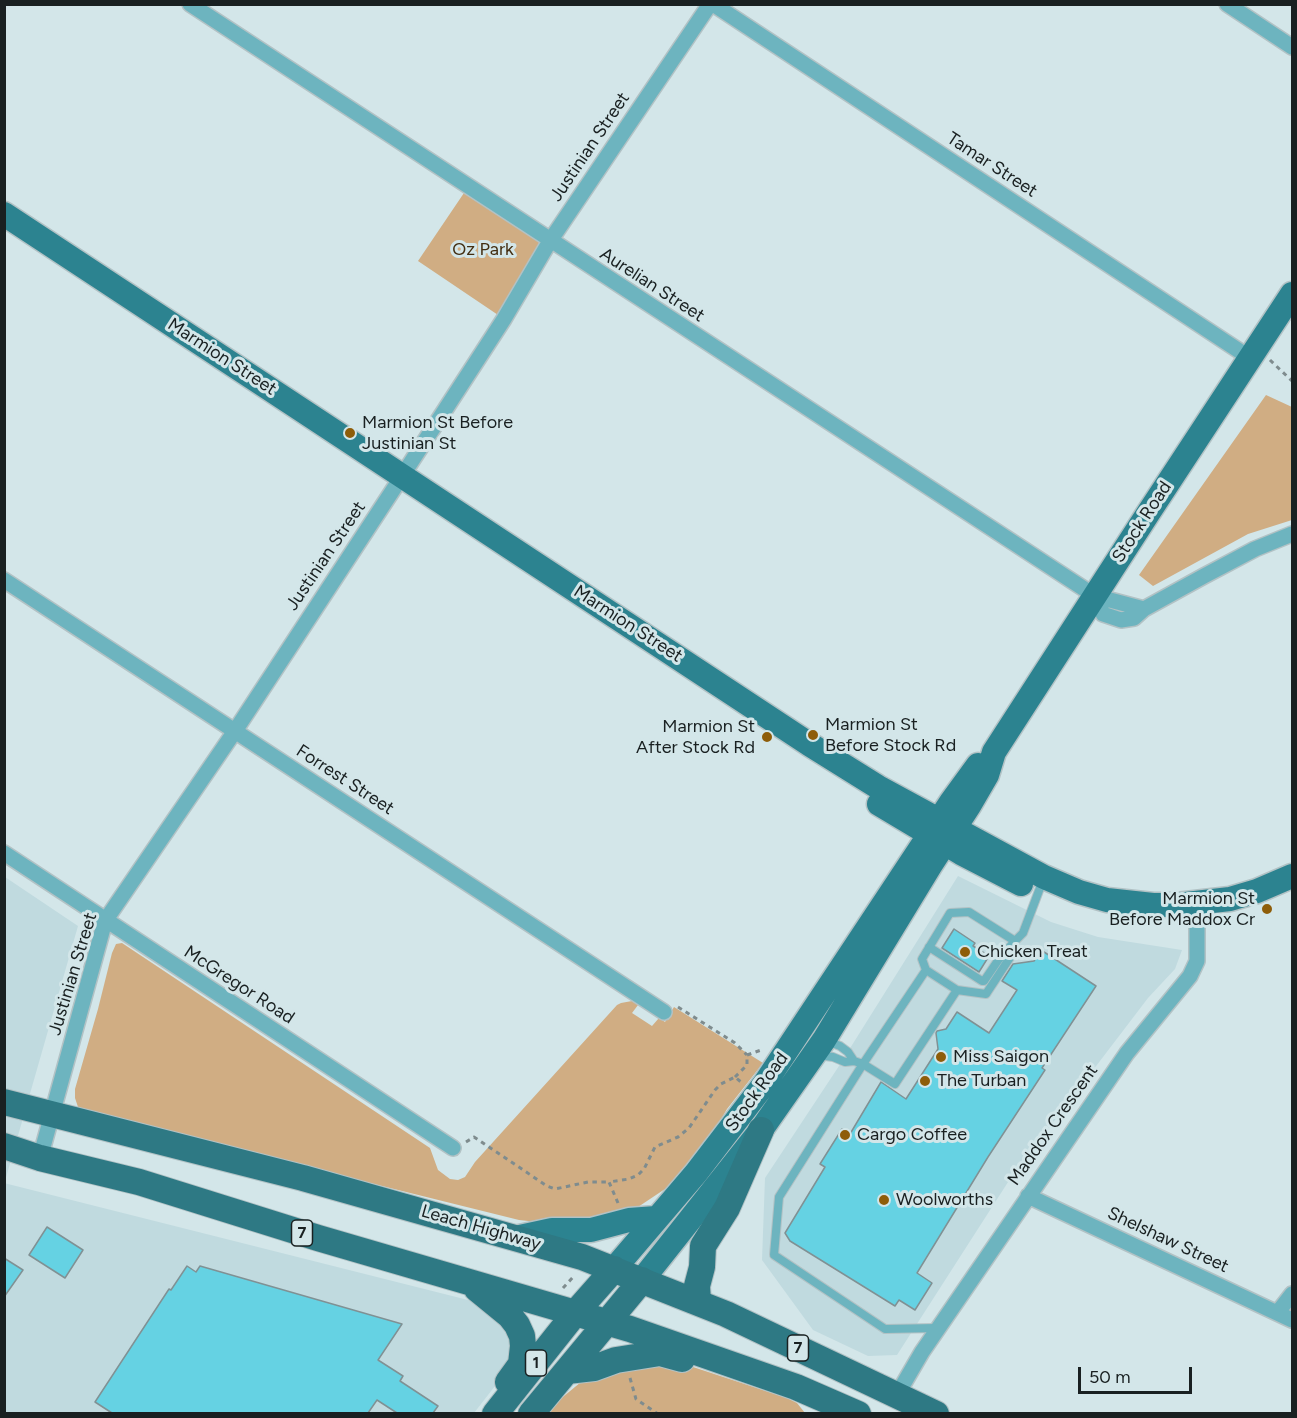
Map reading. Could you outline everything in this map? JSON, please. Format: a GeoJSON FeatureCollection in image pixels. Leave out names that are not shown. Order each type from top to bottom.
{"type":"FeatureCollection","features":[{"type":"Feature","properties":{"kind":"highway","name":"Leach Highway"},"geometry":{"type":"LineString","coordinates":[[4,1102],[303,1178],[588,1260],[698,1301],[936,1413]]}},
{"type":"Feature","properties":{"kind":"highway"},"geometry":{"type":"LineString","coordinates":[[698,1301],[697,1286],[702,1267],[703,1246],[727,1208],[761,1130]]}},
{"type":"Feature","properties":{"kind":"highway","name":"7"},"geometry":{"type":"LineString","coordinates":[[4,1146],[40,1158],[139,1182],[318,1238],[576,1312],[750,1370],[842,1410]]}},
{"type":"Feature","properties":{"kind":"highway","name":"Stock Road"},"geometry":{"type":"LineString","coordinates":[[493,1413],[614,1269]]}},
{"type":"Feature","properties":{"kind":"highway","name":"Stock Road"},"geometry":{"type":"LineString","coordinates":[[533,1413],[642,1280]]}},
{"type":"Feature","properties":{"kind":"highway"},"geometry":{"type":"LineString","coordinates":[[466,1281],[510,1316],[517,1324],[522,1336],[521,1364],[497,1398],[493,1413]]}},
{"type":"Feature","properties":{"kind":"highway"},"geometry":{"type":"LineString","coordinates":[[567,1371],[594,1368],[616,1360],[660,1353],[713,1366],[750,1370]]}},
{"type":"Feature","properties":{"kind":"main road","name":"Marmion Street"},"geometry":{"type":"LineString","coordinates":[[4,214],[399,481]]}},
{"type":"Feature","properties":{"kind":"main road","name":"Marmion Street"},"geometry":{"type":"LineString","coordinates":[[4,229],[878,787],[942,832],[1076,906],[1106,914],[1151,919],[1259,904],[1293,890]]}},
{"type":"Feature","properties":{"kind":"main road","name":"Stock Road"},"geometry":{"type":"LineString","coordinates":[[642,1280],[761,1130],[811,1043],[942,832],[987,775],[994,752],[1095,596],[1259,358],[1293,294]]}},
{"type":"Feature","properties":{"kind":"main road","name":"Marmion Street"},"geometry":{"type":"LineString","coordinates":[[1197,911],[1293,876]]}},
{"type":"Feature","properties":{"kind":"main road","name":"Stock Road"},"geometry":{"type":"LineString","coordinates":[[614,1269],[743,1114],[811,1043]]}},
{"type":"Feature","properties":{"kind":"main road"},"geometry":{"type":"LineString","coordinates":[[515,1238],[552,1230],[591,1230],[629,1220],[657,1218]]}},
{"type":"Feature","properties":{"kind":"street","name":"Aurelian Street"},"geometry":{"type":"LineString","coordinates":[[190,4],[1095,596],[1144,609],[1255,549],[1293,534]]}},
{"type":"Feature","properties":{"kind":"street","name":"Justinian Street"},"geometry":{"type":"LineString","coordinates":[[40,1158],[105,921],[235,731],[399,481],[504,320],[550,241],[712,4]]}},
{"type":"Feature","properties":{"kind":"street","name":"Tamar Street"},"geometry":{"type":"LineString","coordinates":[[712,4],[1259,358]]}},
{"type":"Feature","properties":{"kind":"street"},"geometry":{"type":"LineString","coordinates":[[1227,4],[1293,47]]}},
{"type":"Feature","properties":{"kind":"street","name":"Forrest Street"},"geometry":{"type":"LineString","coordinates":[[4,580],[664,1012]]}},
{"type":"Feature","properties":{"kind":"street","name":"McGregor Road"},"geometry":{"type":"LineString","coordinates":[[4,853],[453,1148]]}},
{"type":"Feature","properties":{"kind":"street","name":"Maddox Crescent"},"geometry":{"type":"LineString","coordinates":[[897,1395],[939,1328],[1127,1053],[1190,976],[1197,961],[1197,911]]}},
{"type":"Feature","properties":{"kind":"street","name":"Shelshaw Street"},"geometry":{"type":"LineString","coordinates":[[1028,1196],[1293,1320]]}},
{"type":"Feature","properties":{"kind":"street"},"geometry":{"type":"LineString","coordinates":[[1278,1312],[1293,1294]]}},
{"type":"Feature","properties":{"kind":"lane"},"geometry":{"type":"LineString","coordinates":[[929,947],[984,981],[999,959],[1023,933],[1041,885]]}},
{"type":"Feature","properties":{"kind":"lane"},"geometry":{"type":"LineString","coordinates":[[969,912],[1015,941],[1015,950],[986,994],[957,990],[926,970],[922,959],[950,913],[969,912]]}},
{"type":"Feature","properties":{"kind":"lane"},"geometry":{"type":"LineString","coordinates":[[926,970],[779,1197],[774,1255],[885,1329],[939,1328]]}},
{"type":"Feature","properties":{"kind":"lane"},"geometry":{"type":"LineString","coordinates":[[811,1043],[845,1062],[854,1061],[863,1064],[895,1084],[957,990]]}},
{"type":"Feature","properties":{"kind":"lane"},"geometry":{"type":"LineString","coordinates":[[811,1043],[840,1046],[854,1061]]}},
{"type":"Feature","properties":{"kind":"path"},"geometry":{"type":"LineString","coordinates":[[1259,358],[1293,381]]}},
{"type":"Feature","properties":{"kind":"path"},"geometry":{"type":"LineString","coordinates":[[453,1148],[474,1137],[555,1189],[588,1182],[629,1179],[638,1175],[644,1169],[655,1147],[678,1137],[689,1128],[715,1090],[735,1077],[747,1065],[747,1055],[735,1043],[673,1004],[664,1012]]}},
{"type":"Feature","properties":{"kind":"path"},"geometry":{"type":"LineString","coordinates":[[747,1055],[771,1047],[765,1056]]}},
{"type":"Feature","properties":{"kind":"path"},"geometry":{"type":"LineString","coordinates":[[735,1077],[744,1084]]}},
{"type":"Feature","properties":{"kind":"path"},"geometry":{"type":"LineString","coordinates":[[609,1182],[617,1200],[618,1209]]}},
{"type":"Feature","properties":{"kind":"path"},"geometry":{"type":"LineString","coordinates":[[550,1305],[588,1260]]}},
{"type":"Feature","properties":{"kind":"path"},"geometry":{"type":"LineString","coordinates":[[629,1376],[636,1399],[658,1413]]}},
{"type":"Feature","properties":{"kind":"shaded area"},"geometry":{"type":"Polygon","coordinates":[[[958,876],[1051,922],[1098,937],[1182,950],[1175,969],[1148,998],[1010,1179],[897,1355],[868,1356],[813,1330],[762,1260],[765,1178],[837,1069],[958,876]]]}},
{"type":"Feature","properties":{"kind":"shaded area"},"geometry":{"type":"Polygon","coordinates":[[[5,877],[78,926],[5,1181],[5,877]]]}},
{"type":"Feature","properties":{"kind":"shaded area"},"geometry":{"type":"Polygon","coordinates":[[[4,1183],[476,1302],[504,1321],[512,1340],[509,1368],[474,1413],[5,1413],[4,1183]]]}},
{"type":"Feature","properties":{"kind":"green space","name":"Oz Park"},"geometry":{"type":"Polygon","coordinates":[[[468,187],[550,241],[504,319],[418,261],[468,187]]]}},
{"type":"Feature","properties":{"kind":"green space"},"geometry":{"type":"Polygon","coordinates":[[[1266,395],[1292,407],[1292,520],[1248,534],[1153,586],[1139,575],[1266,395]]]}},
{"type":"Feature","properties":{"kind":"green space"},"geometry":{"type":"Polygon","coordinates":[[[122,943],[430,1148],[438,1170],[450,1179],[458,1180],[465,1177],[475,1162],[621,1003],[632,1001],[638,1005],[632,1013],[652,1026],[659,1018],[665,1022],[674,1007],[763,1063],[727,1109],[705,1147],[668,1187],[635,1209],[575,1226],[519,1220],[88,1113],[78,1107],[75,1089],[112,953],[116,944],[122,943]]]}},
{"type":"Feature","properties":{"kind":"green space"},"geometry":{"type":"Polygon","coordinates":[[[639,1362],[690,1366],[787,1398],[797,1403],[805,1413],[548,1414],[552,1406],[581,1382],[605,1370],[639,1362]]]}},
{"type":"Feature","properties":{"kind":"building","name":"Chicken Treat"},"geometry":{"type":"Polygon","coordinates":[[[954,929],[975,943],[973,946],[989,956],[979,972],[942,948],[954,929]]]}},
{"type":"Feature","properties":{"kind":"building"},"geometry":{"type":"Polygon","coordinates":[[[1041,950],[1096,986],[1042,1068],[1045,1070],[988,1157],[917,1273],[932,1283],[915,1310],[899,1300],[895,1306],[790,1241],[785,1233],[825,1167],[820,1164],[842,1129],[850,1134],[881,1082],[906,1099],[938,1049],[937,1031],[946,1029],[957,1012],[989,1033],[1017,990],[1002,981],[1013,964],[1034,961],[1041,950]]]}},
{"type":"Feature","properties":{"kind":"building"},"geometry":{"type":"Polygon","coordinates":[[[47,1227],[83,1250],[65,1278],[29,1255],[47,1227]]]}},
{"type":"Feature","properties":{"kind":"building"},"geometry":{"type":"Polygon","coordinates":[[[4,1258],[23,1270],[4,1297],[4,1258]]]}},
{"type":"Feature","properties":{"kind":"building"},"geometry":{"type":"Polygon","coordinates":[[[187,1266],[196,1272],[200,1266],[402,1324],[378,1360],[403,1376],[400,1381],[438,1406],[433,1413],[397,1413],[377,1400],[368,1413],[112,1413],[95,1402],[169,1289],[171,1290],[187,1266]]]}},
{"type":"Feature","properties":{"kind":"place","name":"Marmion St Before Justinian St"},"geometry":{"type":"Point","coordinates":[350,433]}},
{"type":"Feature","properties":{"kind":"place","name":"Marmion St Before Stock Rd"},"geometry":{"type":"Point","coordinates":[813,735]}},
{"type":"Feature","properties":{"kind":"place","name":"Marmion St After Stock Rd"},"geometry":{"type":"Point","coordinates":[767,737]}},
{"type":"Feature","properties":{"kind":"place","name":"Marmion St Before Maddox Cr"},"geometry":{"type":"Point","coordinates":[1267,909]}},
{"type":"Feature","properties":{"kind":"place","name":"Chicken Treat"},"geometry":{"type":"Point","coordinates":[965,952]}},
{"type":"Feature","properties":{"kind":"place","name":"Miss Saigon"},"geometry":{"type":"Point","coordinates":[941,1057]}},
{"type":"Feature","properties":{"kind":"place","name":"The Turban"},"geometry":{"type":"Point","coordinates":[925,1081]}},
{"type":"Feature","properties":{"kind":"place","name":"Cargo Coffee"},"geometry":{"type":"Point","coordinates":[845,1135]}},
{"type":"Feature","properties":{"kind":"place","name":"Woolworths"},"geometry":{"type":"Point","coordinates":[884,1200]}}]}
